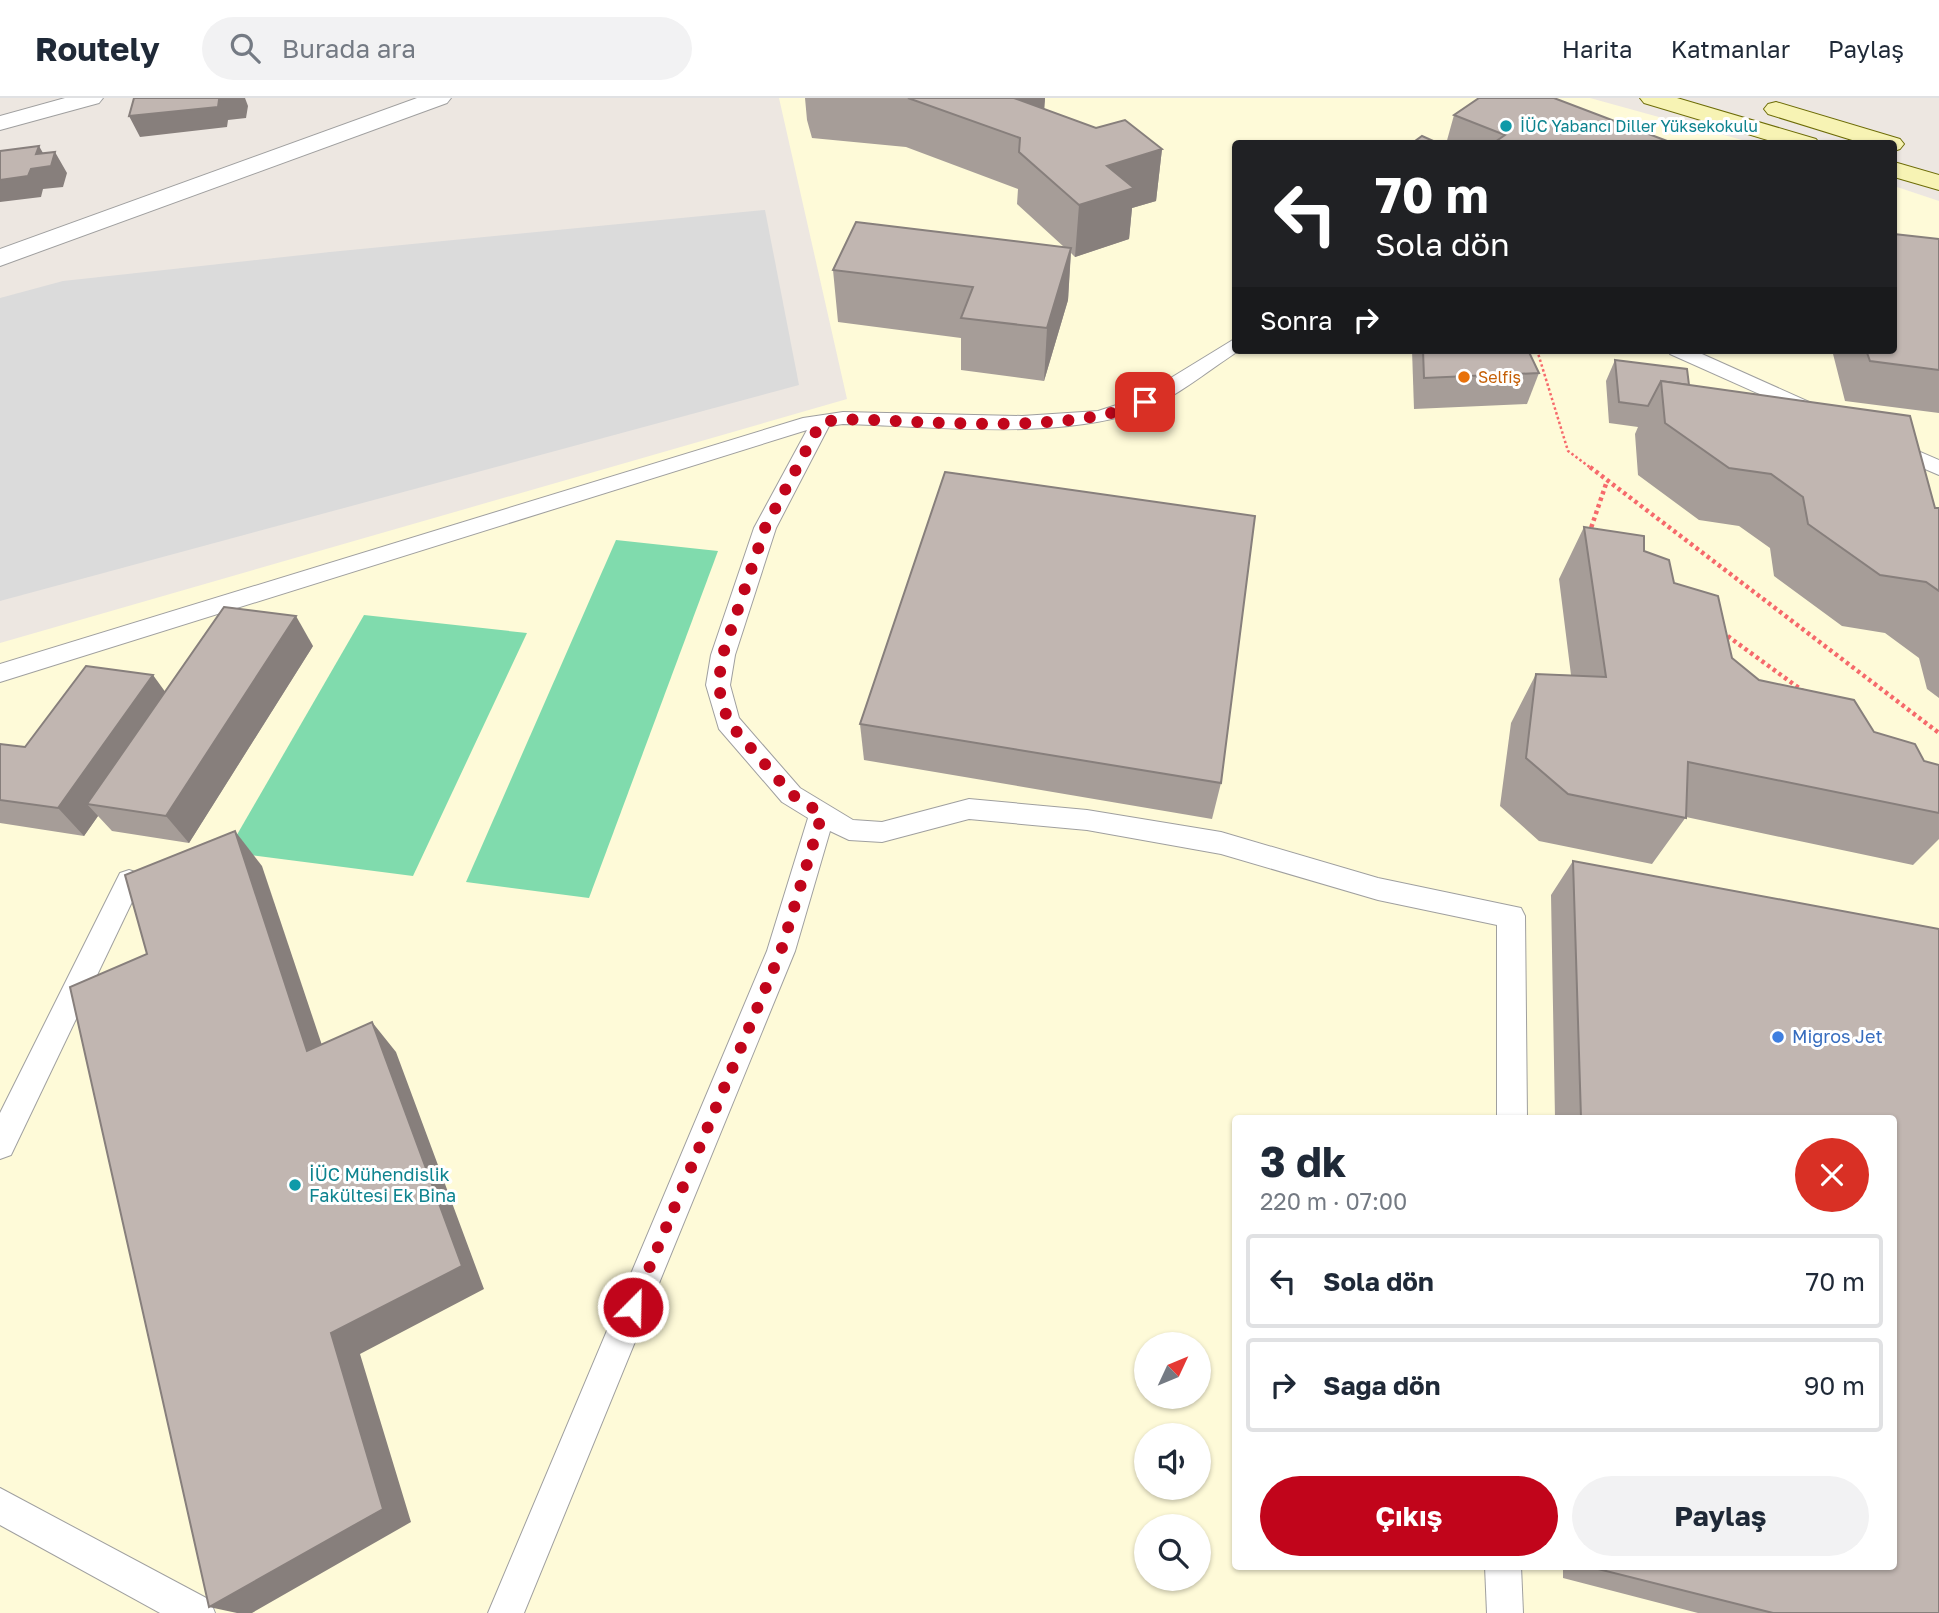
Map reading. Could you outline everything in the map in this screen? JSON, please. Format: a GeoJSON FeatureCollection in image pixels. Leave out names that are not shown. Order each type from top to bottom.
{"type":"FeatureCollection","features":[{"type":"Feature","properties":{"kind":"main road"},"geometry":{"type":"LineString","coordinates":[[1652,98],[1794,140]]}},
{"type":"Feature","properties":{"kind":"main road"},"geometry":{"type":"LineString","coordinates":[[1752,102],[1880,140]]}},
{"type":"Feature","properties":{"kind":"main road"},"geometry":{"type":"LineString","coordinates":[[1897,170],[1939,183]]}},
{"type":"Feature","properties":{"kind":"street"},"geometry":{"type":"LineString","coordinates":[[0,123],[91,98]]}},
{"type":"Feature","properties":{"kind":"street"},"geometry":{"type":"LineString","coordinates":[[0,258],[439,98]]}},
{"type":"Feature","properties":{"kind":"lane"},"geometry":{"type":"LineString","coordinates":[[0,673],[803,424],[843,418],[1022,422],[1100,417],[1145,402],[1232,347]]}},
{"type":"Feature","properties":{"kind":"lane"},"geometry":{"type":"LineString","coordinates":[[1686,354],[1842,424]]}},
{"type":"Feature","properties":{"kind":"lane"},"geometry":{"type":"LineString","coordinates":[[821,422],[765,528],[723,654],[718,685],[728,722],[791,794],[849,830],[882,832],[969,809],[1087,820],[1221,844],[1378,889],[1511,916],[1512,1115]]}},
{"type":"Feature","properties":{"kind":"lane"},"geometry":{"type":"LineString","coordinates":[[1867,435],[1939,468]]}},
{"type":"Feature","properties":{"kind":"lane"},"geometry":{"type":"LineString","coordinates":[[506,1613],[781,951],[822,814]]}},
{"type":"Feature","properties":{"kind":"lane"},"geometry":{"type":"LineString","coordinates":[[0,1145],[129,881]]}},
{"type":"Feature","properties":{"kind":"lane"},"geometry":{"type":"LineString","coordinates":[[0,1506],[197,1613]]}},
{"type":"Feature","properties":{"kind":"lane"},"geometry":{"type":"LineString","coordinates":[[1503,1570],[1505,1613]]}},
{"type":"Feature","properties":{"kind":"path"},"geometry":{"type":"LineString","coordinates":[[1537,354],[1568,451],[1939,733]]}},
{"type":"Feature","properties":{"kind":"path"},"geometry":{"type":"LineString","coordinates":[[1589,535],[1607,481]]}},
{"type":"Feature","properties":{"kind":"path"},"geometry":{"type":"LineString","coordinates":[[1720,631],[1808,695]]}},
{"type":"Feature","properties":{"kind":"shaded area"},"geometry":{"type":"Polygon","coordinates":[[[779,98],[1590,98],[1742,140],[1232,140],[1232,354],[1897,354],[1897,187],[1939,201],[1939,1613],[0,1613],[0,643],[847,399],[779,98]]]}},
{"type":"Feature","properties":{"kind":"shaded area"},"geometry":{"type":"Polygon","coordinates":[[[765,210],[799,385],[0,601],[0,298],[63,281],[765,210]]]}},
{"type":"Feature","properties":{"kind":"green space"},"geometry":{"type":"Polygon","coordinates":[[[616,540],[718,551],[589,898],[466,882],[616,540]]]}},
{"type":"Feature","properties":{"kind":"green space"},"geometry":{"type":"Polygon","coordinates":[[[364,615],[527,633],[413,876],[227,852],[364,615]]]}},
{"type":"Feature","properties":{"kind":"building"},"geometry":{"type":"Polygon","coordinates":[[[134,98],[238,98],[219,100],[218,107],[129,116],[134,98]]]}},
{"type":"Feature","properties":{"kind":"building"},"geometry":{"type":"Polygon","coordinates":[[[908,98],[1014,98],[1096,128],[1125,120],[1162,149],[1107,166],[1134,188],[1079,205],[1019,152],[1020,138],[908,98]]]}},
{"type":"Feature","properties":{"kind":"building"},"geometry":{"type":"Polygon","coordinates":[[[1479,98],[1554,98],[1664,140],[1498,140],[1505,135],[1454,115],[1479,98]]]}},
{"type":"Feature","properties":{"kind":"building"},"geometry":{"type":"Polygon","coordinates":[[[39,146],[36,154],[55,152],[51,166],[31,169],[28,176],[0,180],[0,151],[39,146]]]}},
{"type":"Feature","properties":{"kind":"building"},"geometry":{"type":"Polygon","coordinates":[[[856,222],[1071,248],[1047,328],[961,318],[973,287],[833,270],[856,222]]]}},
{"type":"Feature","properties":{"kind":"building"},"geometry":{"type":"Polygon","coordinates":[[[1897,234],[1939,239],[1939,370],[1870,361],[1867,354],[1897,354],[1897,234]]]}},
{"type":"Feature","properties":{"kind":"building"},"geometry":{"type":"Polygon","coordinates":[[[1423,354],[1530,354],[1539,373],[1424,378],[1423,354]]]}},
{"type":"Feature","properties":{"kind":"building"},"geometry":{"type":"Polygon","coordinates":[[[1615,360],[1687,369],[1689,385],[1661,381],[1648,406],[1619,402],[1615,360]]]}},
{"type":"Feature","properties":{"kind":"building"},"geometry":{"type":"Polygon","coordinates":[[[1661,381],[1910,416],[1935,508],[1939,508],[1939,591],[1926,582],[1880,575],[1808,524],[1803,497],[1771,474],[1729,468],[1665,423],[1661,381]]]}},
{"type":"Feature","properties":{"kind":"building"},"geometry":{"type":"Polygon","coordinates":[[[945,472],[1255,516],[1221,783],[860,724],[945,472]]]}},
{"type":"Feature","properties":{"kind":"building"},"geometry":{"type":"Polygon","coordinates":[[[1584,527],[1644,536],[1644,551],[1669,560],[1674,583],[1718,596],[1732,658],[1759,680],[1854,700],[1874,732],[1915,744],[1924,761],[1939,765],[1939,813],[1688,762],[1686,818],[1568,794],[1526,758],[1536,674],[1606,677],[1584,527]]]}},
{"type":"Feature","properties":{"kind":"building"},"geometry":{"type":"Polygon","coordinates":[[[224,607],[296,616],[166,816],[87,804],[224,607]]]}},
{"type":"Feature","properties":{"kind":"building"},"geometry":{"type":"Polygon","coordinates":[[[86,666],[153,675],[58,808],[0,800],[0,744],[25,747],[86,666]]]}},
{"type":"Feature","properties":{"kind":"building","name":"İÜC Mühendislik Fakültesi Ek Bina"},"geometry":{"type":"Polygon","coordinates":[[[235,831],[307,1051],[372,1022],[462,1266],[331,1333],[383,1509],[209,1607],[70,987],[147,954],[125,875],[235,831]]]}},
{"type":"Feature","properties":{"kind":"building"},"geometry":{"type":"Polygon","coordinates":[[[1573,861],[1939,929],[1939,1613],[1773,1613],[1602,1570],[1897,1570],[1897,1115],[1581,1115],[1573,861]]]}},
{"type":"Feature","properties":{"kind":"place","name":"İÜC Yabancı Diller Yüksekokulu"},"geometry":{"type":"Point","coordinates":[1506,126]}},
{"type":"Feature","properties":{"kind":"place","name":"Selfiş"},"geometry":{"type":"Point","coordinates":[1464,377]}},
{"type":"Feature","properties":{"kind":"place","name":"Migros Jet"},"geometry":{"type":"Point","coordinates":[1778,1037]}},
{"type":"Feature","properties":{"kind":"place","name":"İÜC Mühendislik Fakültesi Ek Bina"},"geometry":{"type":"Point","coordinates":[295,1185]}},
{"type":"Feature","properties":{"kind":"route"},"geometry":{"type":"LineString","coordinates":[[633,1307],[781,951],[822,814],[791,794],[728,722],[718,685],[723,654],[765,528],[821,422],[843,418],[918,422],[1073,419],[1120,413],[1145,402]]}}]}
